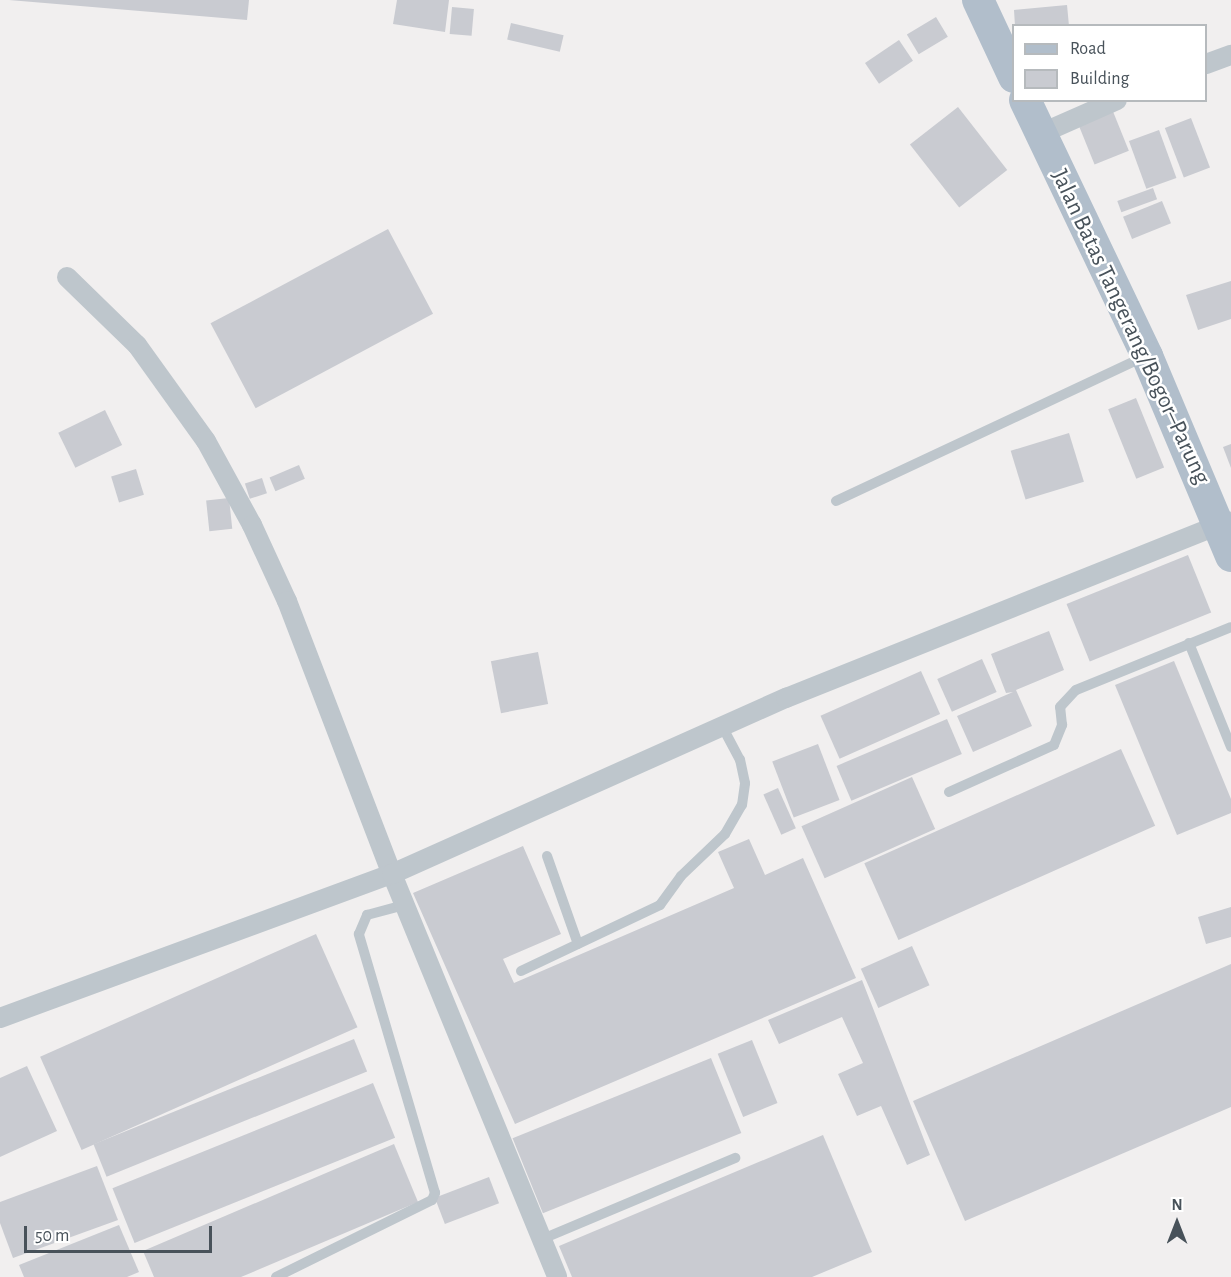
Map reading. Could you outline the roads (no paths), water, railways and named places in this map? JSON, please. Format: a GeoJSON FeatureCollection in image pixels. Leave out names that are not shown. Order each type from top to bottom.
{"type":"FeatureCollection","features":[{"type":"Feature","properties":{"kind":"main road"},"geometry":{"type":"LineString","coordinates":[[978,0],[1012,72]]}},
{"type":"Feature","properties":{"kind":"main road","name":"Jalan Batas Tangerang/Bogor–Parung"},"geometry":{"type":"LineString","coordinates":[[1026,102],[1225,522],[1231,556]]}},
{"type":"Feature","properties":{"kind":"street"},"geometry":{"type":"LineString","coordinates":[[1207,64],[1231,55]]}},
{"type":"Feature","properties":{"kind":"street"},"geometry":{"type":"LineString","coordinates":[[1040,134],[1112,102]]}},
{"type":"Feature","properties":{"kind":"street"},"geometry":{"type":"LineString","coordinates":[[67,277],[137,345],[229,482],[287,601],[392,874],[557,1277]]}},
{"type":"Feature","properties":{"kind":"street"},"geometry":{"type":"LineString","coordinates":[[0,1018],[392,874],[625,767],[723,728],[891,654],[1225,522]]}},
{"type":"Feature","properties":{"kind":"lane"},"geometry":{"type":"LineString","coordinates":[[836,501],[1147,356]]}},
{"type":"Feature","properties":{"kind":"lane"},"geometry":{"type":"LineString","coordinates":[[949,792],[1054,745],[1062,725],[1060,707],[1076,690],[1231,627]]}},
{"type":"Feature","properties":{"kind":"lane"},"geometry":{"type":"LineString","coordinates":[[1189,643],[1231,747]]}},
{"type":"Feature","properties":{"kind":"lane"},"geometry":{"type":"LineString","coordinates":[[521,970],[660,905],[681,876],[726,834],[742,805],[745,783],[740,760],[723,728]]}},
{"type":"Feature","properties":{"kind":"lane"},"geometry":{"type":"LineString","coordinates":[[547,856],[578,944]]}},
{"type":"Feature","properties":{"kind":"lane"},"geometry":{"type":"LineString","coordinates":[[276,1277],[432,1200],[435,1193],[359,934],[367,915],[405,905]]}},
{"type":"Feature","properties":{"kind":"lane"},"geometry":{"type":"LineString","coordinates":[[540,1240],[735,1158]]}}]}
